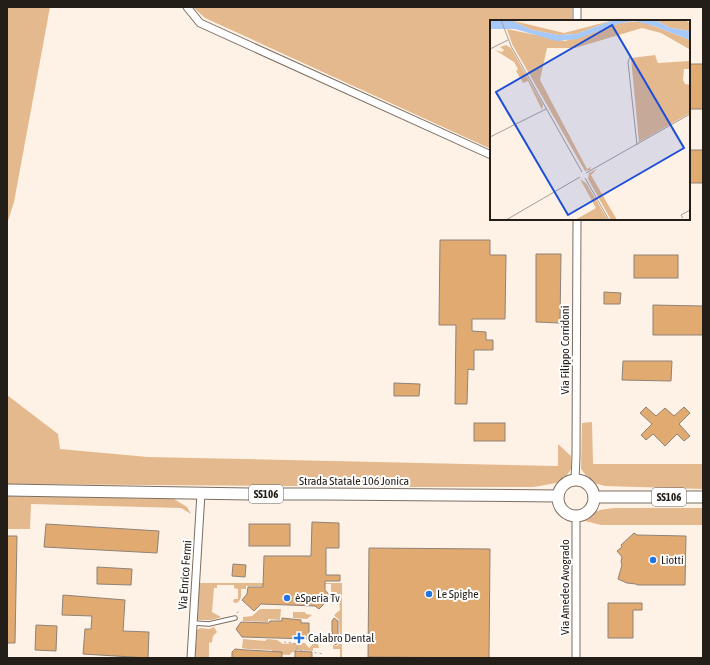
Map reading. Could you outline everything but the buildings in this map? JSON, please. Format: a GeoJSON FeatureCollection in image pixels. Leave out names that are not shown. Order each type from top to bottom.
{"type":"FeatureCollection","features":[{"type":"Feature","properties":{"kind":"main road"},"geometry":{"type":"LineString","coordinates":[[571,480],[575,480],[589,485],[594,497],[591,508],[587,513],[576,517],[565,513],[558,504],[558,496],[561,487],[571,480]]}},
{"type":"Feature","properties":{"kind":"main road","name":"Strada Statale 106 Jonica"},"geometry":{"type":"LineString","coordinates":[[7,490],[558,496]]}},
{"type":"Feature","properties":{"kind":"main road","name":"SS106"},"geometry":{"type":"LineString","coordinates":[[594,497],[703,497]]}},
{"type":"Feature","properties":{"kind":"street"},"geometry":{"type":"LineString","coordinates":[[187,7],[200,23],[490,155]]}},
{"type":"Feature","properties":{"kind":"street"},"geometry":{"type":"LineString","coordinates":[[577,7],[577,20]]}},
{"type":"Feature","properties":{"kind":"street","name":"Via Filippo Corridoni"},"geometry":{"type":"LineString","coordinates":[[575,480],[577,220]]}},
{"type":"Feature","properties":{"kind":"street","name":"Via Enrico Fermi"},"geometry":{"type":"LineString","coordinates":[[191,658],[202,493]]}},
{"type":"Feature","properties":{"kind":"street","name":"Via Amedeo Avogrado"},"geometry":{"type":"LineString","coordinates":[[576,517],[576,658]]}},
{"type":"Feature","properties":{"kind":"lane"},"geometry":{"type":"LineString","coordinates":[[193,623],[209,624],[235,618]]}},
{"type":"Feature","properties":{"kind":"path"},"geometry":{"type":"LineString","coordinates":[[284,642],[294,643],[298,650],[324,654]]}},
{"type":"Feature","properties":{"kind":"shaded area"},"geometry":{"type":"Polygon","coordinates":[[[7,7],[50,7],[14,202],[7,224],[7,7]]]}},
{"type":"Feature","properties":{"kind":"shaded area"},"geometry":{"type":"Polygon","coordinates":[[[193,7],[572,7],[572,20],[490,20],[490,149],[205,18],[193,7]]]}},
{"type":"Feature","properties":{"kind":"shaded area"},"geometry":{"type":"Polygon","coordinates":[[[7,395],[58,434],[60,449],[148,457],[558,466],[558,444],[571,456],[571,469],[563,480],[556,483],[534,487],[7,484],[7,395]]]}},
{"type":"Feature","properties":{"kind":"shaded area"},"geometry":{"type":"Polygon","coordinates":[[[592,422],[593,464],[703,464],[703,489],[605,486],[594,483],[581,469],[582,423],[592,422]]]}},
{"type":"Feature","properties":{"kind":"shaded area"},"geometry":{"type":"Polygon","coordinates":[[[7,496],[174,499],[187,507],[191,514],[181,508],[31,504],[30,529],[7,529],[7,496]]]}},
{"type":"Feature","properties":{"kind":"shaded area"},"geometry":{"type":"Polygon","coordinates":[[[703,508],[703,525],[601,525],[585,521],[595,512],[603,509],[703,508]]]}},
{"type":"Feature","properties":{"kind":"shaded area"},"geometry":{"type":"Polygon","coordinates":[[[199,583],[342,583],[342,658],[340,658],[340,649],[333,649],[333,645],[337,646],[340,642],[339,620],[334,615],[340,610],[339,599],[331,591],[331,584],[299,584],[298,586],[246,586],[246,589],[241,589],[240,599],[236,603],[233,602],[234,599],[238,599],[238,589],[234,588],[234,585],[217,585],[217,588],[214,588],[212,612],[221,617],[213,620],[198,620],[199,583]]]}},
{"type":"Feature","properties":{"kind":"shaded area"},"geometry":{"type":"Polygon","coordinates":[[[260,609],[281,609],[280,620],[268,619],[268,622],[243,621],[243,617],[252,616],[260,609]]]}},
{"type":"Feature","properties":{"kind":"shaded area"},"geometry":{"type":"Polygon","coordinates":[[[293,612],[305,612],[306,614],[312,615],[307,619],[293,618],[293,612]]]}},
{"type":"Feature","properties":{"kind":"shaded area"},"geometry":{"type":"Polygon","coordinates":[[[214,627],[217,632],[213,636],[212,642],[209,643],[209,658],[195,658],[197,630],[200,628],[209,629],[214,627]]]}},
{"type":"Feature","properties":{"kind":"shaded area"},"geometry":{"type":"Polygon","coordinates":[[[243,639],[265,641],[267,639],[277,640],[283,644],[305,643],[309,648],[313,644],[318,644],[319,648],[313,648],[313,651],[298,650],[290,655],[273,654],[272,650],[242,648],[243,639]]]}},
{"type":"Feature","properties":{"kind":"place","name":"Liotti"},"geometry":{"type":"Point","coordinates":[653,560]}},
{"type":"Feature","properties":{"kind":"place","name":"Le Spighe"},"geometry":{"type":"Point","coordinates":[429,594]}},
{"type":"Feature","properties":{"kind":"place","name":"èSperia Tv"},"geometry":{"type":"Point","coordinates":[287,598]}},
{"type":"Feature","properties":{"kind":"place","name":"Calabro Dental"},"geometry":{"type":"Point","coordinates":[299,638]}}]}
